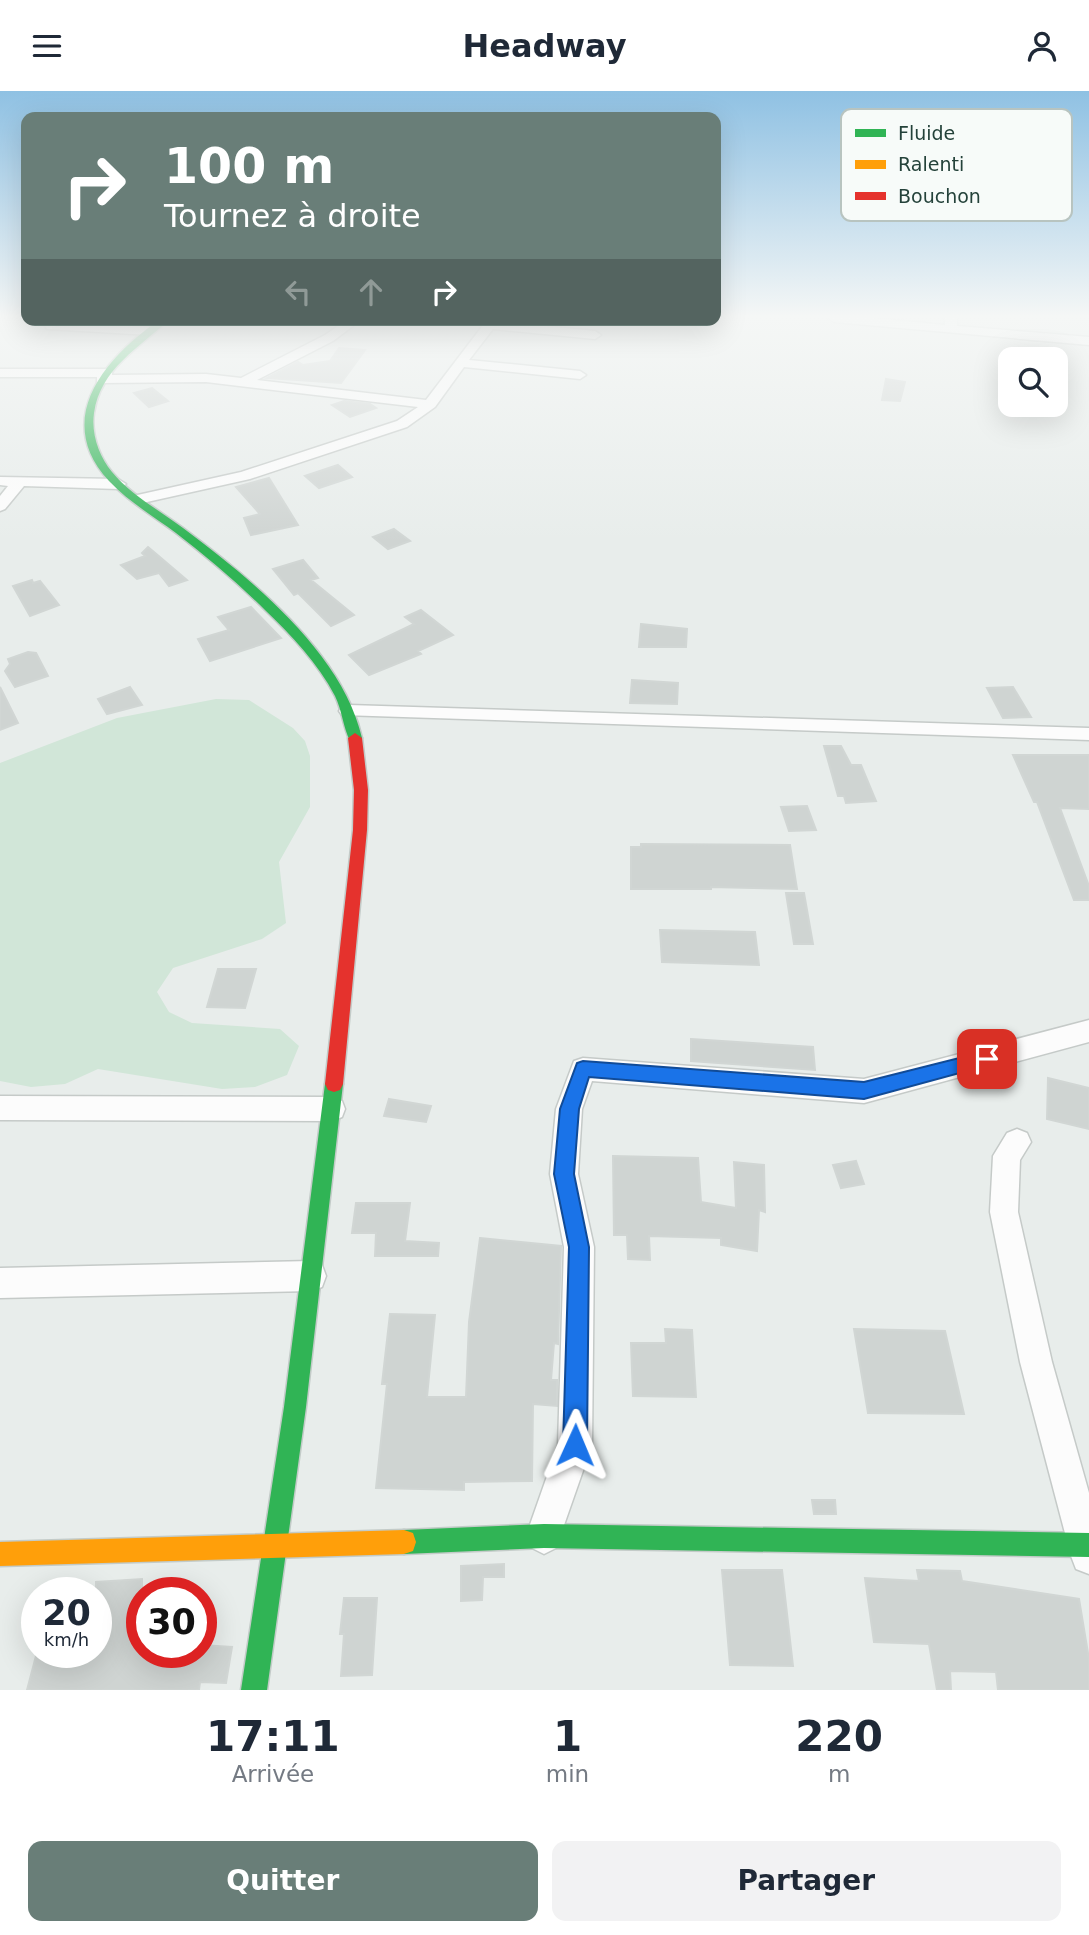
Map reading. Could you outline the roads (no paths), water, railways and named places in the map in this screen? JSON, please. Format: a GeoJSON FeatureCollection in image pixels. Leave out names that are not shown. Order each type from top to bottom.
{"type":"FeatureCollection","features":[{"type":"Feature","properties":{"kind":"main road"},"geometry":{"type":"LineString","coordinates":[[99,393],[89,423],[90,443],[118,484],[202,549],[299,641],[327,673],[349,711],[361,772],[357,855],[338,1026],[332,1109],[277,1548],[254,1690]]}},
{"type":"Feature","properties":{"kind":"main road"},"geometry":{"type":"LineString","coordinates":[[0,1554],[277,1548],[544,1536],[1088,1549]]}},
{"type":"Feature","properties":{"kind":"street"},"geometry":{"type":"LineString","coordinates":[[333,393],[430,404]]}},
{"type":"Feature","properties":{"kind":"street"},"geometry":{"type":"LineString","coordinates":[[138,499],[230,480],[328,450],[401,424],[430,404],[439,393]]}},
{"type":"Feature","properties":{"kind":"street"},"geometry":{"type":"LineString","coordinates":[[0,481],[118,484]]}},
{"type":"Feature","properties":{"kind":"street"},"geometry":{"type":"LineString","coordinates":[[0,506],[20,481]]}},
{"type":"Feature","properties":{"kind":"street"},"geometry":{"type":"LineString","coordinates":[[349,711],[1089,734]]}},
{"type":"Feature","properties":{"kind":"street"},"geometry":{"type":"LineString","coordinates":[[544,1536],[575,1445],[579,1247],[564,1174],[569,1109],[583,1069],[864,1090],[1089,1031]]}},
{"type":"Feature","properties":{"kind":"street"},"geometry":{"type":"LineString","coordinates":[[0,1108],[332,1109]]}},
{"type":"Feature","properties":{"kind":"street"},"geometry":{"type":"LineString","coordinates":[[1017,1142],[1007,1156],[1004,1212],[1036,1362],[1088,1549]]}},
{"type":"Feature","properties":{"kind":"street"},"geometry":{"type":"LineString","coordinates":[[0,1283],[311,1276]]}}]}
